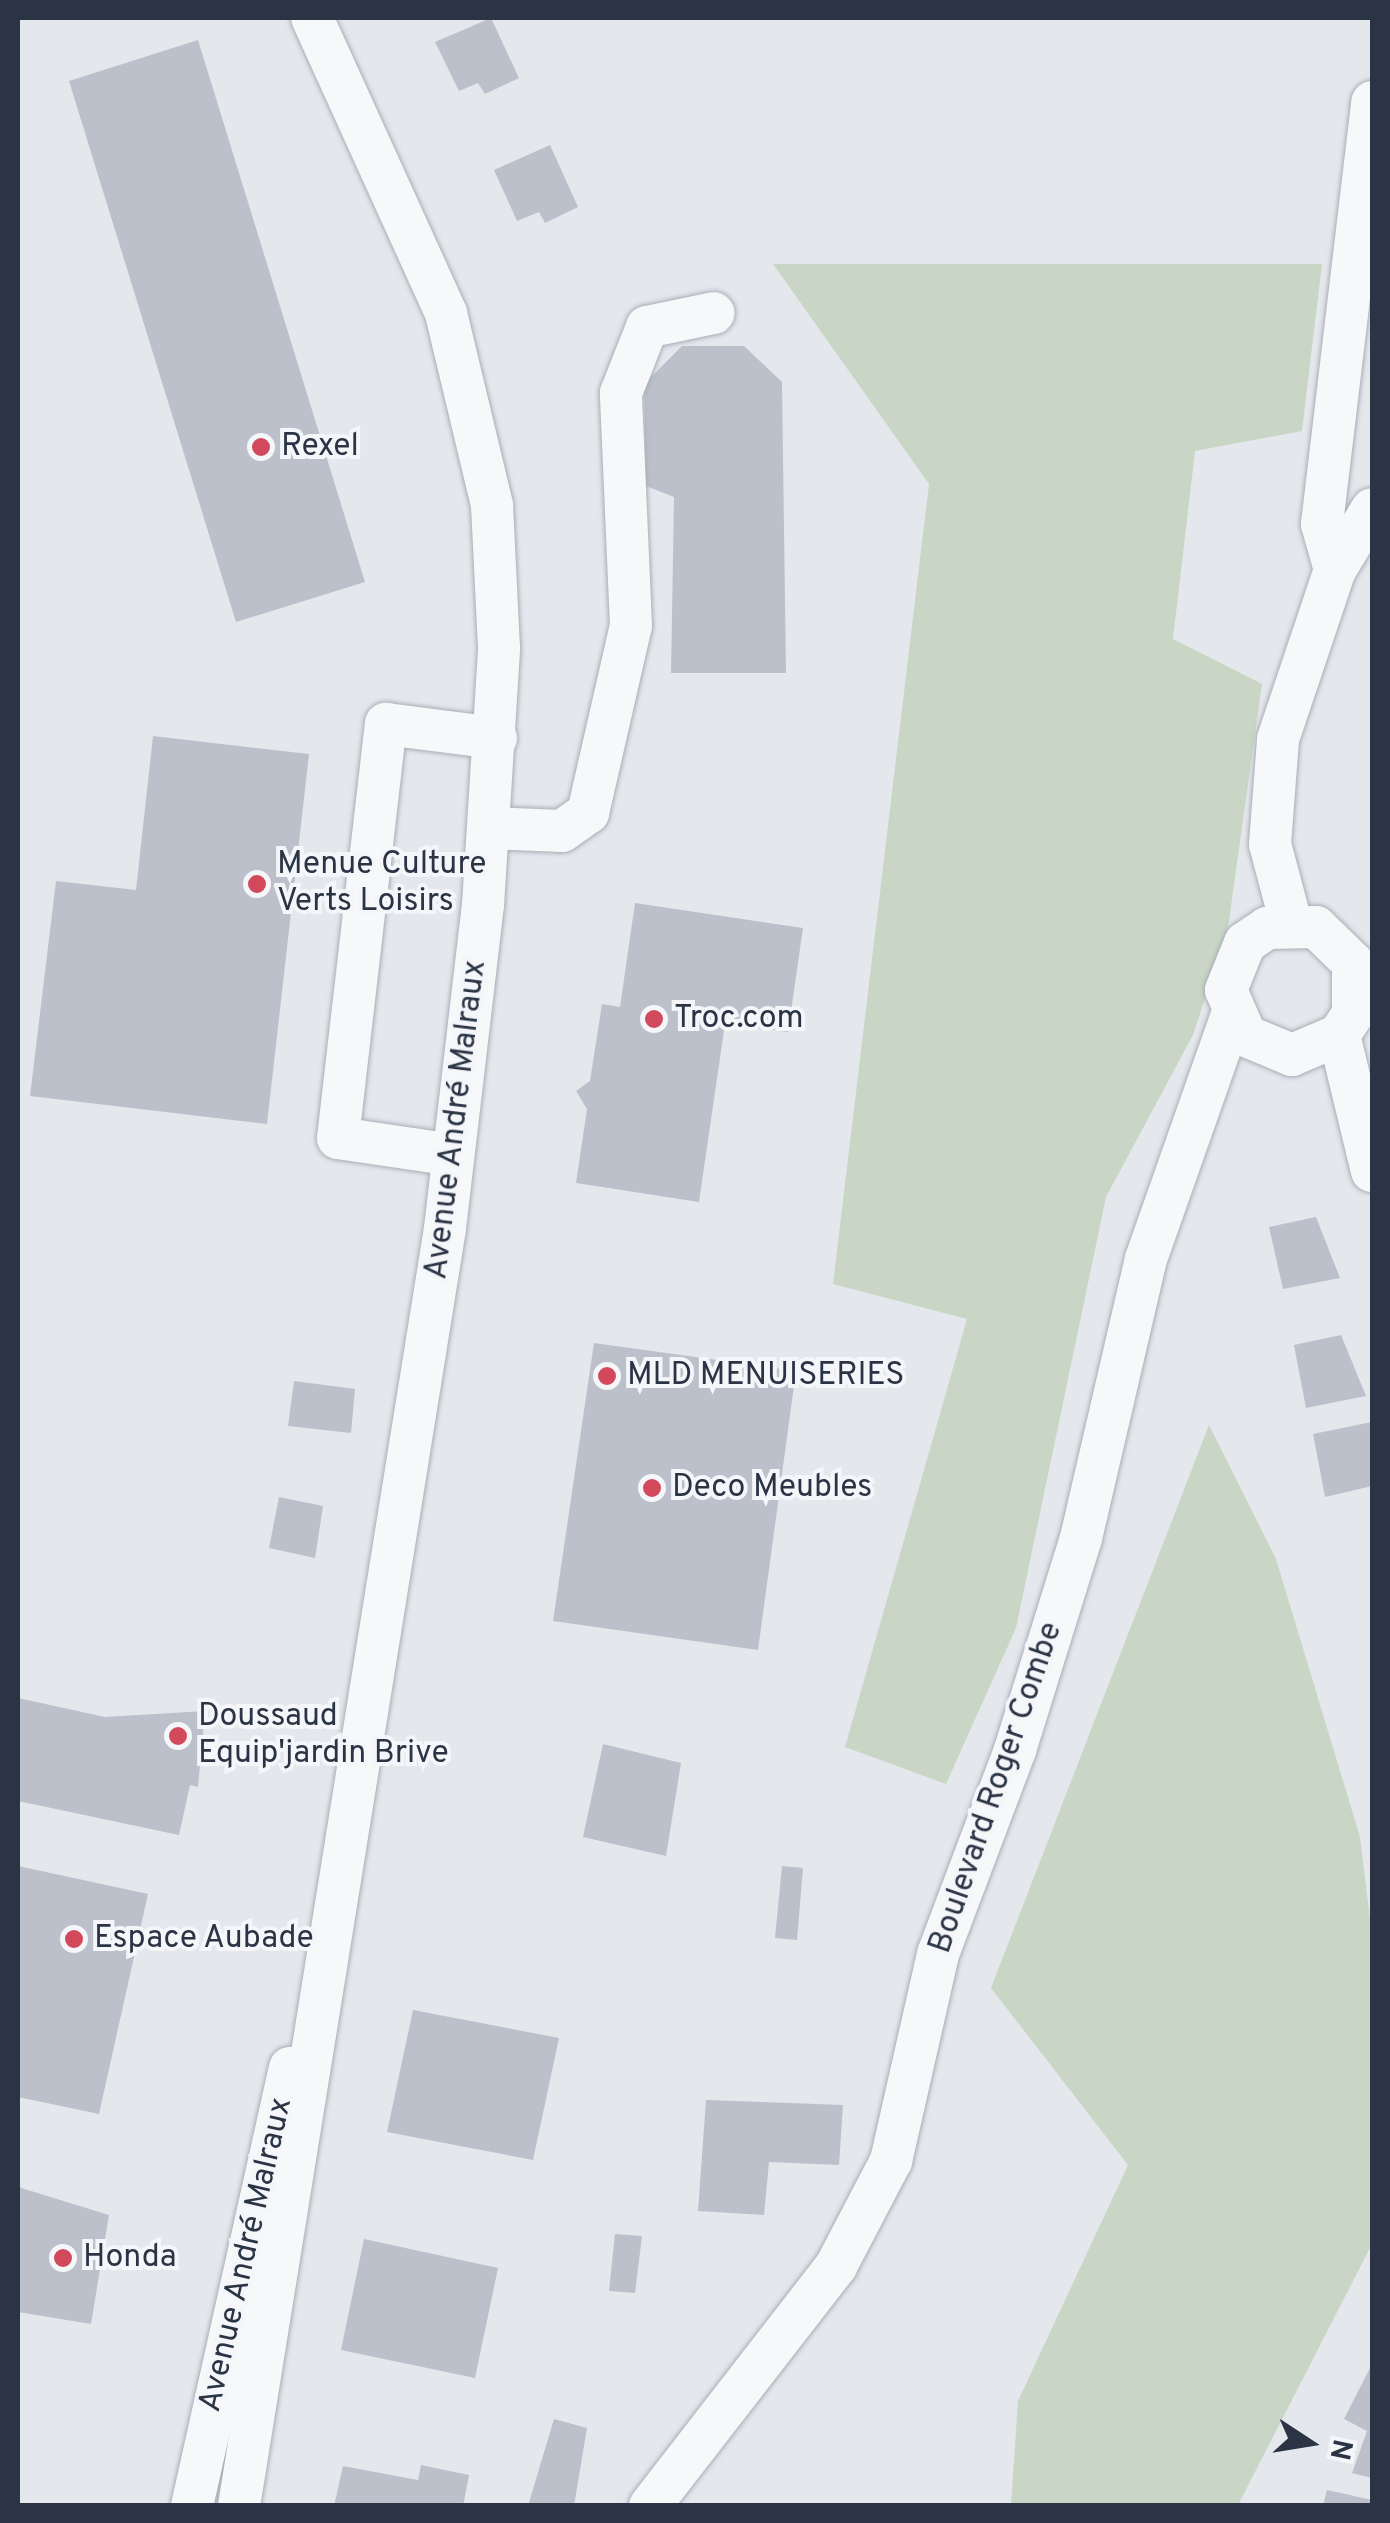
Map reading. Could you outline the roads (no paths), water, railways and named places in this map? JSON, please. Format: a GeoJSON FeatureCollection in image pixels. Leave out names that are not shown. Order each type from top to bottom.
{"type":"FeatureCollection","features":[{"type":"Feature","properties":{"kind":"street","name":"Avenue André Malraux"},"geometry":{"type":"LineString","coordinates":[[239,2506],[314,2075],[315,2008],[387,1614],[453,1155],[496,738],[497,570],[480,435],[446,313],[312,18]]}},
{"type":"Feature","properties":{"kind":"street"},"geometry":{"type":"LineString","coordinates":[[1335,570],[1322,524],[1372,102]]}},
{"type":"Feature","properties":{"kind":"street"},"geometry":{"type":"LineString","coordinates":[[489,828],[562,831],[588,813],[631,626],[622,393],[647,327],[714,313]]}},
{"type":"Feature","properties":{"kind":"street"},"geometry":{"type":"LineString","coordinates":[[1232,1015],[1246,1036],[1280,1052],[1317,1050],[1339,1036],[1356,1001],[1353,963],[1338,941],[1291,923],[1270,844],[1278,738],[1335,570],[1372,509]]}},
{"type":"Feature","properties":{"kind":"street"},"geometry":{"type":"LineString","coordinates":[[453,1155],[338,1138],[386,724],[496,738]]}},
{"type":"Feature","properties":{"kind":"street","name":"Boulevard Roger Combe"},"geometry":{"type":"LineString","coordinates":[[650,2506],[836,2266],[891,2161],[938,1954],[1026,1715],[1081,1538],[1146,1260],[1232,1015],[1226,990],[1245,943],[1291,923]]}},
{"type":"Feature","properties":{"kind":"street"},"geometry":{"type":"LineString","coordinates":[[1339,1036],[1372,1171]]}},
{"type":"Feature","properties":{"kind":"street","name":"Avenue André Malraux"},"geometry":{"type":"LineString","coordinates":[[192,2506],[278,2108],[315,2008]]}},
{"type":"Feature","properties":{"kind":"place","name":"Rexel"},"geometry":{"type":"Point","coordinates":[261,447]}},
{"type":"Feature","properties":{"kind":"place","name":"Menue Culture Verts Loisirs"},"geometry":{"type":"Point","coordinates":[257,884]}},
{"type":"Feature","properties":{"kind":"place","name":"Troc.com"},"geometry":{"type":"Point","coordinates":[654,1019]}},
{"type":"Feature","properties":{"kind":"place","name":"MLD MENUISERIES"},"geometry":{"type":"Point","coordinates":[607,1376]}},
{"type":"Feature","properties":{"kind":"place","name":"Deco Meubles"},"geometry":{"type":"Point","coordinates":[652,1488]}},
{"type":"Feature","properties":{"kind":"place","name":"Doussaud Equip'jardin Brive"},"geometry":{"type":"Point","coordinates":[178,1736]}},
{"type":"Feature","properties":{"kind":"place","name":"Espace Aubade"},"geometry":{"type":"Point","coordinates":[74,1939]}},
{"type":"Feature","properties":{"kind":"place","name":"Honda"},"geometry":{"type":"Point","coordinates":[63,2258]}}]}
